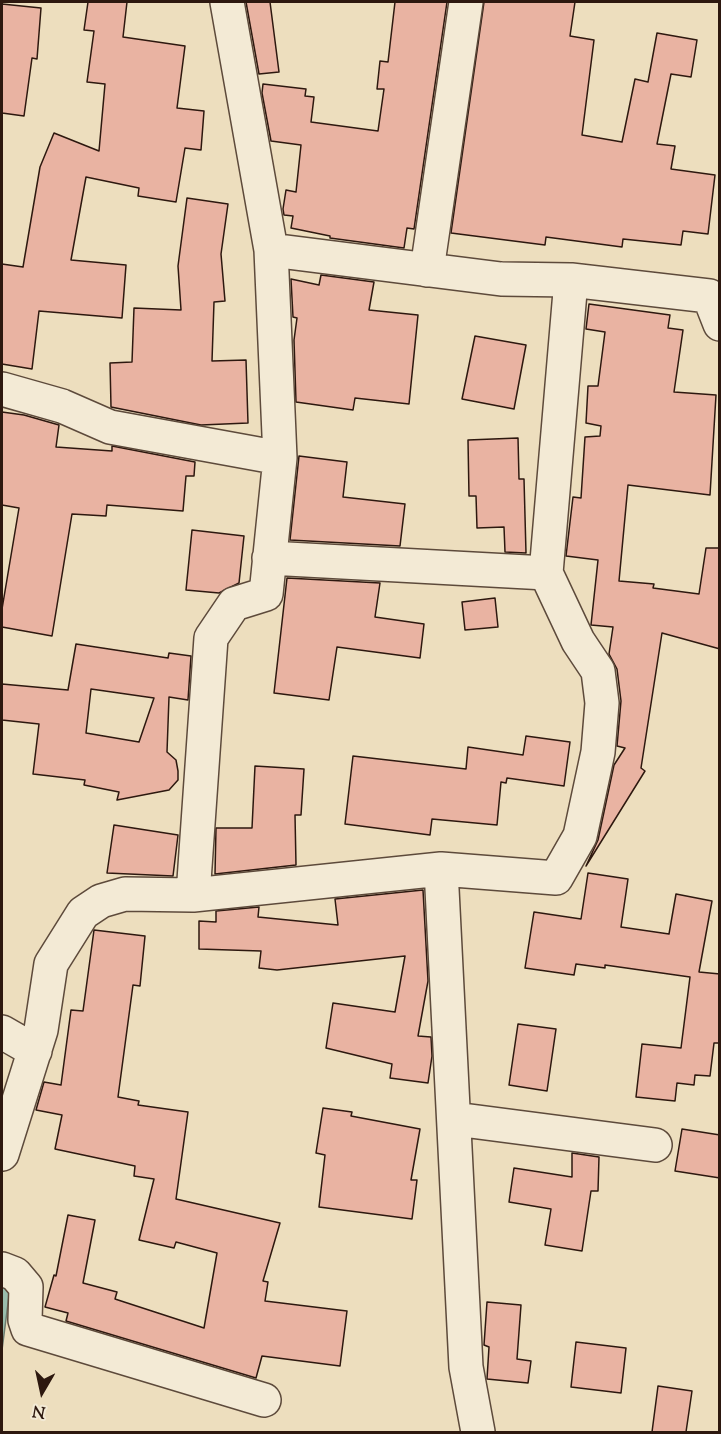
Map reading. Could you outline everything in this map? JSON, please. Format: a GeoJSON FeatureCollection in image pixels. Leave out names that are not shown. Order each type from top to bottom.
{"type":"FeatureCollection","features":[{"type":"Feature","properties":{"kind":"street"},"geometry":{"type":"LineString","coordinates":[[193,895],[211,638],[234,604],[266,594],[280,458],[272,250],[227,2]]}},
{"type":"Feature","properties":{"kind":"street"},"geometry":{"type":"LineString","coordinates":[[427,270],[466,2]]}},
{"type":"Feature","properties":{"kind":"street"},"geometry":{"type":"LineString","coordinates":[[272,250],[501,279],[571,280],[709,296],[720,324]]}},
{"type":"Feature","properties":{"kind":"street"},"geometry":{"type":"LineString","coordinates":[[2,1154],[41,1030],[51,964],[82,913],[100,901],[125,894],[193,895],[441,869],[556,878],[580,836],[598,752],[602,703],[598,671],[578,641],[546,573],[571,280]]}},
{"type":"Feature","properties":{"kind":"street"},"geometry":{"type":"LineString","coordinates":[[2,389],[62,406],[110,427],[280,458]]}},
{"type":"Feature","properties":{"kind":"street"},"geometry":{"type":"LineString","coordinates":[[268,558],[546,573]]}},
{"type":"Feature","properties":{"kind":"street"},"geometry":{"type":"LineString","coordinates":[[441,869],[466,1367],[478,1432]]}},
{"type":"Feature","properties":{"kind":"street"},"geometry":{"type":"LineString","coordinates":[[2,1032],[34,1051]]}},
{"type":"Feature","properties":{"kind":"street"},"geometry":{"type":"LineString","coordinates":[[455,1119],[655,1145]]}},
{"type":"Feature","properties":{"kind":"street"},"geometry":{"type":"LineString","coordinates":[[2,1269],[15,1274],[26,1287],[25,1320],[28,1329],[264,1400]]}},
{"type":"Feature","properties":{"kind":"shaded area"},"geometry":{"type":"Polygon","coordinates":[[[2,1287],[10,1288],[2,1350],[2,1287]]]}},
{"type":"Feature","properties":{"kind":"building"},"geometry":{"type":"Polygon","coordinates":[[[88,2],[127,2],[123,37],[185,46],[177,108],[204,111],[201,150],[185,148],[176,202],[138,196],[139,188],[86,177],[71,260],[126,265],[122,318],[39,311],[32,369],[2,364],[2,264],[23,267],[40,167],[54,133],[99,151],[105,84],[87,82],[94,31],[84,30],[88,2]]]}},
{"type":"Feature","properties":{"kind":"building"},"geometry":{"type":"Polygon","coordinates":[[[246,2],[270,2],[279,72],[259,74],[246,2]]]}},
{"type":"Feature","properties":{"kind":"building"},"geometry":{"type":"Polygon","coordinates":[[[395,2],[447,2],[414,229],[407,228],[404,248],[330,238],[330,236],[291,228],[293,216],[284,215],[283,209],[286,190],[296,192],[301,145],[271,141],[262,93],[263,84],[306,89],[305,96],[314,97],[311,122],[378,131],[384,89],[377,89],[380,61],[388,62],[395,2]]]}},
{"type":"Feature","properties":{"kind":"building"},"geometry":{"type":"Polygon","coordinates":[[[484,2],[575,2],[570,36],[594,40],[582,135],[622,142],[635,79],[648,82],[657,33],[697,40],[691,77],[671,74],[657,144],[675,146],[671,169],[715,175],[708,234],[683,231],[681,245],[623,239],[622,247],[546,237],[545,245],[451,233],[484,2]]]}},
{"type":"Feature","properties":{"kind":"building"},"geometry":{"type":"Polygon","coordinates":[[[2,4],[41,8],[37,59],[32,58],[24,116],[2,113],[2,4]]]}},
{"type":"Feature","properties":{"kind":"building"},"geometry":{"type":"Polygon","coordinates":[[[187,198],[228,204],[221,254],[225,301],[214,302],[212,361],[246,360],[248,423],[201,425],[111,407],[110,363],[132,362],[134,308],[181,310],[178,266],[187,198]]]}},
{"type":"Feature","properties":{"kind":"building"},"geometry":{"type":"Polygon","coordinates":[[[321,275],[374,282],[369,310],[418,315],[409,404],[355,398],[353,410],[296,402],[294,340],[297,318],[293,317],[291,279],[319,285],[321,275]]]}},
{"type":"Feature","properties":{"kind":"building"},"geometry":{"type":"Polygon","coordinates":[[[589,304],[670,315],[668,328],[683,330],[674,392],[716,395],[710,495],[628,485],[619,581],[654,584],[653,588],[699,594],[706,548],[720,548],[720,649],[662,633],[641,768],[645,771],[586,866],[598,840],[614,765],[625,748],[617,746],[621,701],[617,669],[609,654],[613,627],[591,625],[598,560],[566,556],[573,497],[581,498],[585,437],[600,436],[601,426],[586,423],[588,386],[598,386],[605,332],[586,329],[589,304]]]}},
{"type":"Feature","properties":{"kind":"building"},"geometry":{"type":"Polygon","coordinates":[[[475,336],[526,345],[514,409],[462,399],[475,336]]]}},
{"type":"Feature","properties":{"kind":"building"},"geometry":{"type":"Polygon","coordinates":[[[2,412],[24,415],[59,425],[56,447],[112,451],[112,446],[195,462],[194,476],[186,476],[183,511],[107,505],[106,516],[72,514],[52,636],[2,627],[2,609],[19,508],[2,505],[2,412]]]}},
{"type":"Feature","properties":{"kind":"building"},"geometry":{"type":"Polygon","coordinates":[[[518,438],[519,479],[524,479],[526,553],[505,552],[504,527],[477,528],[476,496],[469,496],[468,440],[518,438]]]}},
{"type":"Feature","properties":{"kind":"building"},"geometry":{"type":"Polygon","coordinates":[[[299,456],[347,462],[343,497],[405,504],[400,546],[290,540],[299,456]]]}},
{"type":"Feature","properties":{"kind":"building"},"geometry":{"type":"Polygon","coordinates":[[[192,530],[244,536],[239,583],[219,593],[186,590],[192,530]]]}},
{"type":"Feature","properties":{"kind":"building"},"geometry":{"type":"Polygon","coordinates":[[[287,578],[380,583],[375,617],[424,624],[420,658],[337,647],[329,700],[274,693],[287,578]]]}},
{"type":"Feature","properties":{"kind":"building"},"geometry":{"type":"Polygon","coordinates":[[[495,598],[498,627],[465,630],[462,602],[495,598]]]}},
{"type":"Feature","properties":{"kind":"building"},"geometry":{"type":"Polygon","coordinates":[[[76,644],[168,658],[169,653],[191,656],[188,700],[169,697],[167,752],[176,760],[178,780],[169,790],[117,800],[119,792],[84,785],[85,780],[33,774],[39,724],[2,720],[2,684],[68,690],[76,644]],[[91,689],[86,733],[139,742],[154,698],[91,689]]]}},
{"type":"Feature","properties":{"kind":"building"},"geometry":{"type":"Polygon","coordinates":[[[526,736],[570,742],[564,786],[507,778],[506,783],[501,782],[497,825],[432,819],[430,835],[345,824],[353,756],[466,769],[468,747],[523,755],[526,736]]]}},
{"type":"Feature","properties":{"kind":"building"},"geometry":{"type":"Polygon","coordinates":[[[255,766],[304,769],[301,815],[295,815],[296,865],[215,874],[216,828],[252,828],[255,766]]]}},
{"type":"Feature","properties":{"kind":"building"},"geometry":{"type":"Polygon","coordinates":[[[114,825],[178,835],[173,876],[107,873],[114,825]]]}},
{"type":"Feature","properties":{"kind":"building"},"geometry":{"type":"Polygon","coordinates":[[[588,873],[628,879],[621,927],[669,934],[676,894],[712,901],[699,972],[720,974],[720,1043],[714,1043],[710,1076],[695,1075],[694,1085],[677,1083],[675,1101],[636,1097],[642,1044],[681,1048],[690,977],[605,965],[605,968],[576,964],[574,975],[525,968],[534,912],[581,919],[588,873]]]}},
{"type":"Feature","properties":{"kind":"building"},"geometry":{"type":"Polygon","coordinates":[[[423,890],[428,981],[418,1036],[431,1037],[432,1056],[428,1083],[390,1078],[392,1064],[326,1048],[333,1003],[395,1012],[405,956],[277,970],[259,968],[261,951],[199,949],[199,921],[216,922],[216,911],[259,907],[258,917],[338,925],[335,899],[423,890]]]}},
{"type":"Feature","properties":{"kind":"building"},"geometry":{"type":"Polygon","coordinates":[[[94,930],[145,936],[140,986],[133,985],[118,1097],[139,1101],[138,1105],[188,1112],[176,1199],[280,1223],[263,1281],[268,1282],[265,1301],[347,1311],[340,1366],[262,1356],[256,1378],[66,1321],[68,1313],[45,1307],[54,1275],[56,1276],[68,1215],[95,1220],[83,1283],[117,1292],[115,1299],[204,1328],[217,1253],[176,1242],[174,1248],[139,1240],[154,1179],[134,1176],[135,1166],[55,1149],[62,1115],[36,1110],[44,1082],[61,1085],[71,1010],[83,1011],[94,930]]]}},
{"type":"Feature","properties":{"kind":"building"},"geometry":{"type":"Polygon","coordinates":[[[518,1024],[556,1029],[547,1091],[509,1085],[518,1024]]]}},
{"type":"Feature","properties":{"kind":"building"},"geometry":{"type":"Polygon","coordinates":[[[323,1108],[352,1112],[351,1116],[420,1129],[411,1180],[417,1180],[412,1219],[319,1207],[325,1155],[316,1153],[323,1108]]]}},
{"type":"Feature","properties":{"kind":"building"},"geometry":{"type":"Polygon","coordinates":[[[682,1129],[720,1135],[720,1178],[675,1171],[682,1129]]]}},
{"type":"Feature","properties":{"kind":"building"},"geometry":{"type":"Polygon","coordinates":[[[572,1153],[599,1157],[598,1191],[591,1191],[582,1251],[545,1245],[551,1209],[509,1202],[514,1168],[572,1177],[572,1153]]]}},
{"type":"Feature","properties":{"kind":"building"},"geometry":{"type":"Polygon","coordinates":[[[487,1302],[521,1305],[517,1359],[531,1361],[528,1383],[487,1379],[489,1347],[484,1345],[487,1302]]]}},
{"type":"Feature","properties":{"kind":"building"},"geometry":{"type":"Polygon","coordinates":[[[576,1342],[626,1348],[621,1393],[571,1387],[576,1342]]]}},
{"type":"Feature","properties":{"kind":"building"},"geometry":{"type":"Polygon","coordinates":[[[658,1386],[692,1391],[686,1432],[652,1432],[658,1386]]]}}]}
